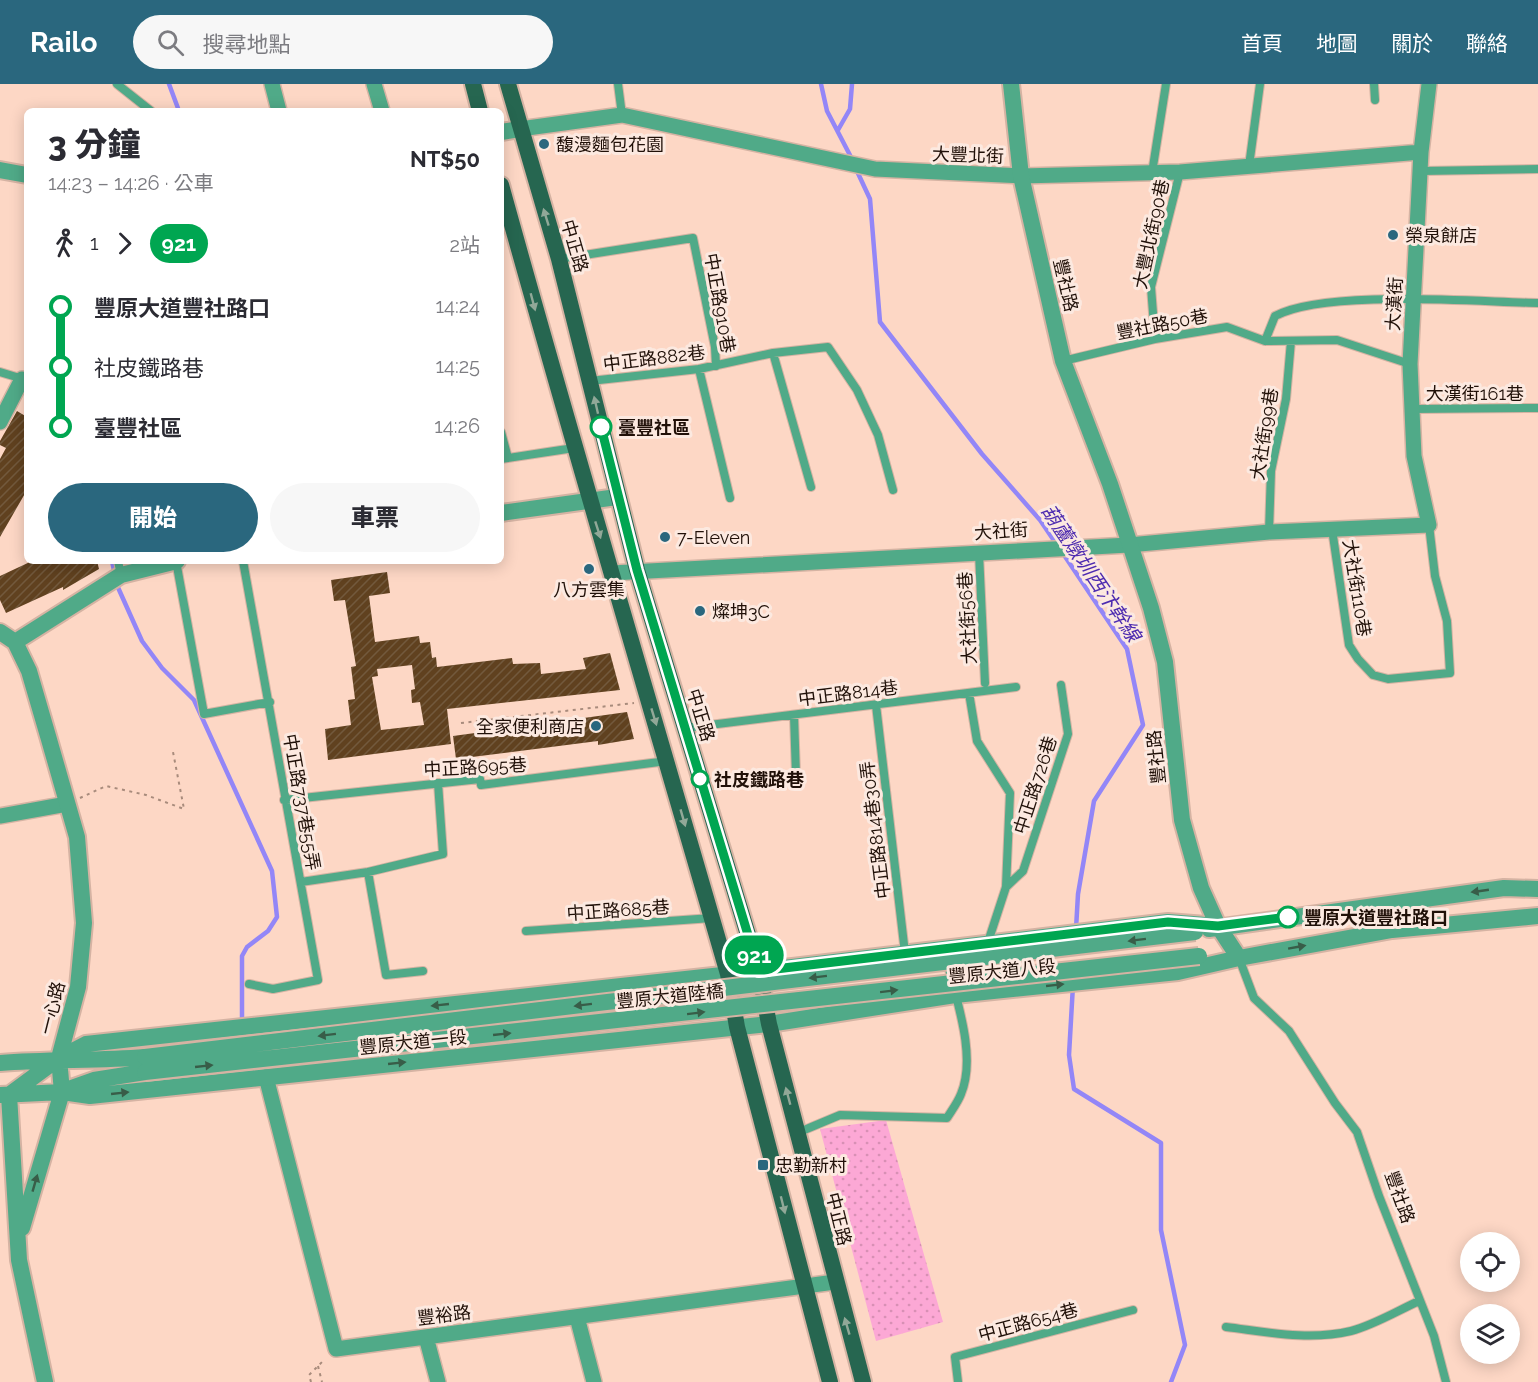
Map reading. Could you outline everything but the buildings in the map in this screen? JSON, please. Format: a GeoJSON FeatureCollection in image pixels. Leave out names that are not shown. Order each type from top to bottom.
{"type":"FeatureCollection","features":[{"type":"Feature","properties":{"kind":"main road"},"geometry":{"type":"LineString","coordinates":[[473,84],[479,108]]}},
{"type":"Feature","properties":{"kind":"main road","name":"中正路"},"geometry":{"type":"LineString","coordinates":[[508,84],[559,259],[616,497],[684,729],[759,971],[769,1024],[863,1382]]}},
{"type":"Feature","properties":{"kind":"main road"},"geometry":{"type":"LineString","coordinates":[[504,196],[589,501],[668,761],[728,974],[737,1027],[830,1382]]}},
{"type":"Feature","properties":{"kind":"street"},"geometry":{"type":"LineString","coordinates":[[272,84],[278,108]]}},
{"type":"Feature","properties":{"kind":"street"},"geometry":{"type":"LineString","coordinates":[[374,84],[381,108]]}},
{"type":"Feature","properties":{"kind":"street","name":"豐社路"},"geometry":{"type":"LineString","coordinates":[[1011,84],[1021,176],[1063,361],[1110,484],[1151,608],[1165,662],[1182,820],[1201,888],[1218,926],[1239,958]]}},
{"type":"Feature","properties":{"kind":"street","name":"大漢街"},"geometry":{"type":"LineString","coordinates":[[1429,84],[1421,152],[1410,364],[1414,456],[1429,525]]}},
{"type":"Feature","properties":{"kind":"street","name":"大豐北街"},"geometry":{"type":"LineString","coordinates":[[520,129],[622,115],[839,159],[875,169],[1021,176],[1180,172],[1421,152]]}},
{"type":"Feature","properties":{"kind":"street"},"geometry":{"type":"LineString","coordinates":[[504,132],[520,129]]}},
{"type":"Feature","properties":{"kind":"street"},"geometry":{"type":"LineString","coordinates":[[0,170],[24,174]]}},
{"type":"Feature","properties":{"kind":"street"},"geometry":{"type":"LineString","coordinates":[[0,422],[24,379]]}},
{"type":"Feature","properties":{"kind":"street"},"geometry":{"type":"LineString","coordinates":[[504,513],[616,497]]}},
{"type":"Feature","properties":{"kind":"street","name":"大社街"},"geometry":{"type":"LineString","coordinates":[[612,573],[1129,544],[1269,531],[1429,525]]}},
{"type":"Feature","properties":{"kind":"street"},"geometry":{"type":"LineString","coordinates":[[0,632],[15,642],[119,568],[152,564]]}},
{"type":"Feature","properties":{"kind":"street","name":"一心路"},"geometry":{"type":"LineString","coordinates":[[5,1095],[59,1058],[78,987],[84,923],[76,837],[29,671],[15,642]]}},
{"type":"Feature","properties":{"kind":"street"},"geometry":{"type":"LineString","coordinates":[[0,816],[67,804]]}},
{"type":"Feature","properties":{"kind":"street","name":"豐原大道八段"},"geometry":{"type":"LineString","coordinates":[[1195,932],[1218,926],[1504,888],[1538,889]]}},
{"type":"Feature","properties":{"kind":"street","name":"豐原大道八段"},"geometry":{"type":"LineString","coordinates":[[769,1024],[955,995],[1178,972],[1239,958],[1392,930],[1538,916]]}},
{"type":"Feature","properties":{"kind":"street","name":"豐原大道八段"},"geometry":{"type":"LineString","coordinates":[[759,971],[1168,922],[1218,926]]}},
{"type":"Feature","properties":{"kind":"street","name":"豐原大道陸橋"},"geometry":{"type":"LineString","coordinates":[[145,1064],[1195,932]]}},
{"type":"Feature","properties":{"kind":"street","name":"豐原大道八段"},"geometry":{"type":"LineString","coordinates":[[1198,956],[1239,958]]}},
{"type":"Feature","properties":{"kind":"street","name":"豐原大道陸橋"},"geometry":{"type":"LineString","coordinates":[[145,1064],[1198,956]]}},
{"type":"Feature","properties":{"kind":"street","name":"豐原大道一段"},"geometry":{"type":"LineString","coordinates":[[59,1058],[86,1044],[759,971]]}},
{"type":"Feature","properties":{"kind":"street","name":"豐原大道一段"},"geometry":{"type":"LineString","coordinates":[[5,1095],[62,1092],[90,1096],[769,1024]]}},
{"type":"Feature","properties":{"kind":"street"},"geometry":{"type":"LineString","coordinates":[[18,1239],[62,1092],[59,1058]]}},
{"type":"Feature","properties":{"kind":"street","name":"豐原大道一段"},"geometry":{"type":"LineString","coordinates":[[0,1063],[59,1058],[145,1064]]}},
{"type":"Feature","properties":{"kind":"street","name":"豐原大道一段"},"geometry":{"type":"LineString","coordinates":[[62,1092],[145,1064]]}},
{"type":"Feature","properties":{"kind":"street"},"geometry":{"type":"LineString","coordinates":[[266,1077],[336,1349]]}},
{"type":"Feature","properties":{"kind":"street"},"geometry":{"type":"LineString","coordinates":[[5,1095],[19,1260],[45,1382]]}},
{"type":"Feature","properties":{"kind":"street","name":"豐裕路"},"geometry":{"type":"LineString","coordinates":[[336,1349],[804,1288],[835,1281]]}},
{"type":"Feature","properties":{"kind":"street"},"geometry":{"type":"LineString","coordinates":[[577,1317],[594,1382]]}},
{"type":"Feature","properties":{"kind":"street"},"geometry":{"type":"LineString","coordinates":[[426,1336],[438,1382]]}},
{"type":"Feature","properties":{"kind":"lane"},"geometry":{"type":"LineString","coordinates":[[117,84],[147,108]]}},
{"type":"Feature","properties":{"kind":"lane"},"geometry":{"type":"LineString","coordinates":[[618,84],[622,115]]}},
{"type":"Feature","properties":{"kind":"lane"},"geometry":{"type":"LineString","coordinates":[[1152,173],[1166,84]]}},
{"type":"Feature","properties":{"kind":"lane"},"geometry":{"type":"LineString","coordinates":[[1250,166],[1260,84]]}},
{"type":"Feature","properties":{"kind":"lane"},"geometry":{"type":"LineString","coordinates":[[1374,84],[1375,100]]}},
{"type":"Feature","properties":{"kind":"lane"},"geometry":{"type":"LineString","coordinates":[[1420,171],[1538,169]]}},
{"type":"Feature","properties":{"kind":"lane","name":"大豐北街90巷"},"geometry":{"type":"LineString","coordinates":[[1155,339],[1151,286],[1180,172]]}},
{"type":"Feature","properties":{"kind":"lane","name":"中正路910巷"},"geometry":{"type":"LineString","coordinates":[[559,259],[693,237],[716,366]]}},
{"type":"Feature","properties":{"kind":"lane"},"geometry":{"type":"LineString","coordinates":[[1410,364],[1337,340],[1265,341],[1275,316],[1289,308],[1354,301],[1538,303]]}},
{"type":"Feature","properties":{"kind":"lane","name":"豐社路50巷"},"geometry":{"type":"LineString","coordinates":[[1063,361],[1155,339],[1227,327],[1265,341]]}},
{"type":"Feature","properties":{"kind":"lane","name":"大社街99巷"},"geometry":{"type":"LineString","coordinates":[[1269,531],[1271,471],[1286,399],[1291,341]]}},
{"type":"Feature","properties":{"kind":"lane","name":"中正路882巷"},"geometry":{"type":"LineString","coordinates":[[590,381],[699,369],[773,353],[828,347],[857,390],[878,435],[893,490]]}},
{"type":"Feature","properties":{"kind":"lane"},"geometry":{"type":"LineString","coordinates":[[773,353],[811,487]]}},
{"type":"Feature","properties":{"kind":"lane"},"geometry":{"type":"LineString","coordinates":[[699,369],[730,498]]}},
{"type":"Feature","properties":{"kind":"lane"},"geometry":{"type":"LineString","coordinates":[[0,372],[24,379]]}},
{"type":"Feature","properties":{"kind":"lane","name":"大漢街161巷"},"geometry":{"type":"LineString","coordinates":[[1412,408],[1538,408]]}},
{"type":"Feature","properties":{"kind":"lane"},"geometry":{"type":"LineString","coordinates":[[504,458],[574,448]]}},
{"type":"Feature","properties":{"kind":"lane","name":"大社街110巷"},"geometry":{"type":"LineString","coordinates":[[1332,529],[1349,645],[1373,675],[1388,679],[1450,673],[1447,621],[1435,576],[1429,525]]}},
{"type":"Feature","properties":{"kind":"lane","name":"大社街56巷"},"geometry":{"type":"LineString","coordinates":[[979,553],[985,683]]}},
{"type":"Feature","properties":{"kind":"lane"},"geometry":{"type":"LineString","coordinates":[[177,564],[204,714],[270,702]]}},
{"type":"Feature","properties":{"kind":"lane","name":"中正路737巷55弄"},"geometry":{"type":"LineString","coordinates":[[244,564],[318,980],[273,989],[249,984]]}},
{"type":"Feature","properties":{"kind":"lane","name":"中正路726巷"},"geometry":{"type":"LineString","coordinates":[[1006,887],[1023,871],[1068,734],[1061,685]]}},
{"type":"Feature","properties":{"kind":"lane","name":"中正路814巷"},"geometry":{"type":"LineString","coordinates":[[684,729],[1016,687]]}},
{"type":"Feature","properties":{"kind":"lane"},"geometry":{"type":"LineString","coordinates":[[969,693],[976,741],[1010,793],[1006,887],[988,942]]}},
{"type":"Feature","properties":{"kind":"lane","name":"中正路814巷30弄"},"geometry":{"type":"LineString","coordinates":[[876,705],[905,953]]}},
{"type":"Feature","properties":{"kind":"lane"},"geometry":{"type":"LineString","coordinates":[[794,715],[796,776]]}},
{"type":"Feature","properties":{"kind":"lane","name":"中正路695巷"},"geometry":{"type":"LineString","coordinates":[[284,800],[480,779],[481,785],[668,761]]}},
{"type":"Feature","properties":{"kind":"lane"},"geometry":{"type":"LineString","coordinates":[[301,882],[368,872],[443,854],[438,783]]}},
{"type":"Feature","properties":{"kind":"lane"},"geometry":{"type":"LineString","coordinates":[[368,872],[386,975],[423,971]]}},
{"type":"Feature","properties":{"kind":"lane","name":"中正路685巷"},"geometry":{"type":"LineString","coordinates":[[526,931],[712,918]]}},
{"type":"Feature","properties":{"kind":"lane"},"geometry":{"type":"LineString","coordinates":[[797,1132],[840,1115],[947,1118],[962,1092],[966,1059],[965,1036],[944,948]]}},
{"type":"Feature","properties":{"kind":"lane","name":"豐社路"},"geometry":{"type":"LineString","coordinates":[[1239,958],[1254,998],[1289,1031],[1335,1103],[1357,1132],[1434,1336],[1446,1382]]}},
{"type":"Feature","properties":{"kind":"lane"},"geometry":{"type":"LineString","coordinates":[[1226,1327],[1295,1336],[1330,1335],[1353,1330],[1419,1301]]}},
{"type":"Feature","properties":{"kind":"lane","name":"中正路654巷"},"geometry":{"type":"LineString","coordinates":[[958,1382],[954,1357],[1133,1310]]}},
{"type":"Feature","properties":{"kind":"path"},"geometry":{"type":"LineString","coordinates":[[461,723],[649,701]]}},
{"type":"Feature","properties":{"kind":"path"},"geometry":{"type":"LineString","coordinates":[[67,804],[106,786],[146,795],[184,809],[173,752]]}},
{"type":"Feature","properties":{"kind":"path"},"geometry":{"type":"LineString","coordinates":[[310,1382],[309,1375],[336,1349]]}},
{"type":"Feature","properties":{"kind":"path"},"geometry":{"type":"LineString","coordinates":[[318,1365],[322,1382]]}},
{"type":"Feature","properties":{"kind":"shaded area"},"geometry":{"type":"Polygon","coordinates":[[[886,1120],[943,1322],[876,1341],[820,1129],[886,1120]]]}},
{"type":"Feature","properties":{"kind":"waterway"},"geometry":{"type":"LineString","coordinates":[[169,84],[178,108]]}},
{"type":"Feature","properties":{"kind":"waterway"},"geometry":{"type":"LineString","coordinates":[[821,84],[827,111],[853,161]]}},
{"type":"Feature","properties":{"kind":"waterway"},"geometry":{"type":"LineString","coordinates":[[838,130],[850,109],[852,84]]}},
{"type":"Feature","properties":{"kind":"waterway","name":"葫蘆燉圳西汴幹線"},"geometry":{"type":"LineString","coordinates":[[856,169],[870,199],[880,322],[982,454],[1040,520],[1057,545]]}},
{"type":"Feature","properties":{"kind":"waterway","name":"葫蘆燉圳西汴幹線"},"geometry":{"type":"LineString","coordinates":[[1062,552],[1127,649],[1143,725],[1094,801],[1078,894],[1076,929]]}},
{"type":"Feature","properties":{"kind":"waterway"},"geometry":{"type":"LineString","coordinates":[[113,564],[115,575]]}},
{"type":"Feature","properties":{"kind":"waterway"},"geometry":{"type":"LineString","coordinates":[[116,583],[142,641],[162,668],[194,700],[272,871],[277,917],[268,931],[247,947],[242,956],[242,1018]]}},
{"type":"Feature","properties":{"kind":"waterway","name":"葫蘆燉圳西汴幹線"},"geometry":{"type":"LineString","coordinates":[[1073,985],[1069,1055],[1074,1089],[1161,1143],[1161,1230],[1185,1345],[1171,1382]]}},
{"type":"Feature","properties":{"kind":"bus line","name":"921"},"geometry":{"type":"LineString","coordinates":[[601,427],[616,497],[637,570],[759,971],[1168,922],[1218,926],[1288,917]]}},
{"type":"Feature","properties":{"kind":"place","name":"馥漫麵包花園"},"geometry":{"type":"Point","coordinates":[544,144]}},
{"type":"Feature","properties":{"kind":"place","name":"榮泉餅店"},"geometry":{"type":"Point","coordinates":[1393,235]}},
{"type":"Feature","properties":{"kind":"place","name":"臺豐社區"},"geometry":{"type":"Point","coordinates":[601,427]}},
{"type":"Feature","properties":{"kind":"place","name":"7-Eleven"},"geometry":{"type":"Point","coordinates":[665,537]}},
{"type":"Feature","properties":{"kind":"place","name":"八方雲集"},"geometry":{"type":"Point","coordinates":[589,569]}},
{"type":"Feature","properties":{"kind":"place","name":"燦坤3C"},"geometry":{"type":"Point","coordinates":[700,611]}},
{"type":"Feature","properties":{"kind":"place","name":"全家便利商店"},"geometry":{"type":"Point","coordinates":[596,726]}},
{"type":"Feature","properties":{"kind":"place","name":"社皮鐵路巷"},"geometry":{"type":"Point","coordinates":[700,779]}},
{"type":"Feature","properties":{"kind":"place","name":"豐原大道豐社路口"},"geometry":{"type":"Point","coordinates":[1288,917]}},
{"type":"Feature","properties":{"kind":"place","name":"忠勤新村"},"geometry":{"type":"Point","coordinates":[763,1165]}}]}
